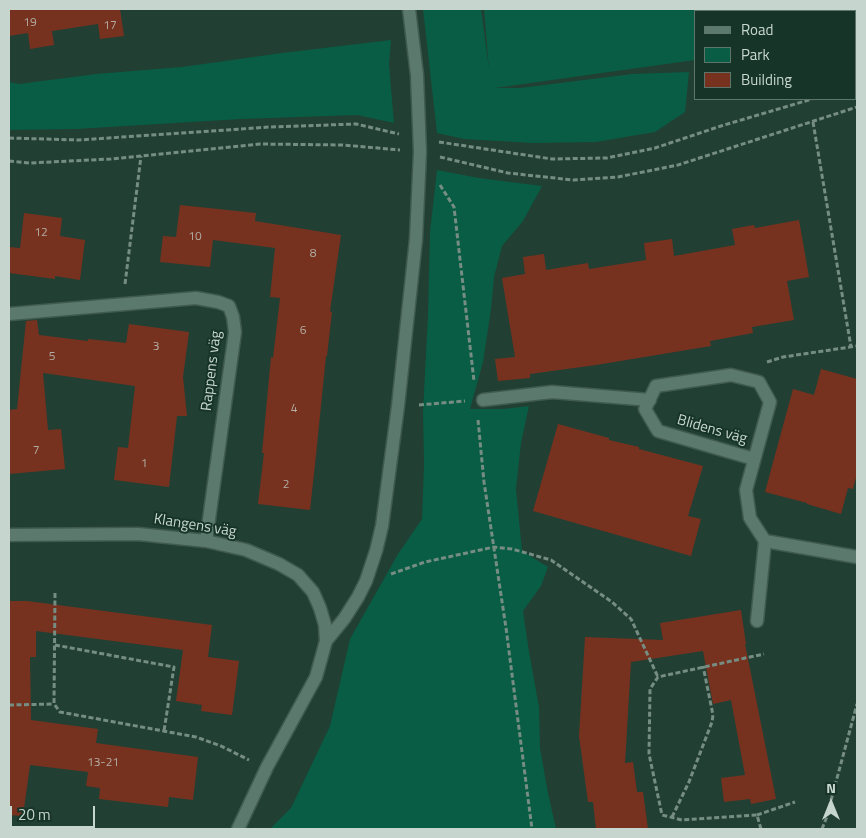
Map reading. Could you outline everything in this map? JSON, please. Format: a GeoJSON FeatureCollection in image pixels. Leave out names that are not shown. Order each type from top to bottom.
{"type":"FeatureCollection","features":[{"type":"Feature","properties":{"kind":"street"},"geometry":{"type":"LineString","coordinates":[[326,641],[344,619],[358,597],[366,581],[376,551],[382,526],[398,406],[416,239],[420,152],[417,75],[409,9]]}},
{"type":"Feature","properties":{"kind":"street","name":"Rappens väg"},"geometry":{"type":"LineString","coordinates":[[9,314],[196,298],[229,306],[235,332],[206,542]]}},
{"type":"Feature","properties":{"kind":"street","name":"Blidens väg"},"geometry":{"type":"LineString","coordinates":[[754,459],[658,431],[645,409],[656,386],[731,374],[759,382],[770,402],[746,490],[750,518],[765,541]]}},
{"type":"Feature","properties":{"kind":"street"},"geometry":{"type":"LineString","coordinates":[[479,400],[552,392],[650,400]]}},
{"type":"Feature","properties":{"kind":"street","name":"Klangens väg"},"geometry":{"type":"LineString","coordinates":[[9,535],[138,534],[206,542],[246,550],[279,564],[298,575],[313,592],[325,625],[326,641],[316,677],[267,768],[238,829]]}},
{"type":"Feature","properties":{"kind":"street"},"geometry":{"type":"LineString","coordinates":[[757,621],[765,541],[857,557]]}},
{"type":"Feature","properties":{"kind":"path"},"geometry":{"type":"LineString","coordinates":[[9,138],[79,140],[270,127],[356,124],[420,139],[552,159],[607,158],[655,148],[720,126],[809,100]]}},
{"type":"Feature","properties":{"kind":"path"},"geometry":{"type":"LineString","coordinates":[[812,122],[851,347]]}},
{"type":"Feature","properties":{"kind":"path"},"geometry":{"type":"LineString","coordinates":[[123,304],[141,156]]}},
{"type":"Feature","properties":{"kind":"path"},"geometry":{"type":"LineString","coordinates":[[440,184],[454,207],[479,400],[484,482],[532,829]]}},
{"type":"Feature","properties":{"kind":"path"},"geometry":{"type":"LineString","coordinates":[[766,363],[783,357],[857,346]]}},
{"type":"Feature","properties":{"kind":"path"},"geometry":{"type":"LineString","coordinates":[[398,406],[479,400]]}},
{"type":"Feature","properties":{"kind":"path"},"geometry":{"type":"LineString","coordinates":[[366,581],[425,562],[494,547],[512,549],[551,560],[612,602],[631,619],[658,677]]}},
{"type":"Feature","properties":{"kind":"path"},"geometry":{"type":"LineString","coordinates":[[55,594],[54,704],[60,712],[196,737],[221,746],[267,768]]}},
{"type":"Feature","properties":{"kind":"path"},"geometry":{"type":"LineString","coordinates":[[55,644],[174,667],[164,731]]}},
{"type":"Feature","properties":{"kind":"path"},"geometry":{"type":"LineString","coordinates":[[764,654],[658,677],[650,690],[648,754],[662,815],[682,820],[757,815],[795,802]]}},
{"type":"Feature","properties":{"kind":"path"},"geometry":{"type":"LineString","coordinates":[[672,817],[689,782],[712,722],[713,715],[703,666]]}},
{"type":"Feature","properties":{"kind":"path"},"geometry":{"type":"LineString","coordinates":[[9,705],[54,704]]}},
{"type":"Feature","properties":{"kind":"path"},"geometry":{"type":"LineString","coordinates":[[822,829],[857,704]]}},
{"type":"Feature","properties":{"kind":"path"},"geometry":{"type":"LineString","coordinates":[[757,815],[761,829]]}},
{"type":"Feature","properties":{"kind":"path"},"geometry":{"type":"LineString","coordinates":[[9,828],[18,829]]}},
{"type":"Feature","properties":{"kind":"green space"},"geometry":{"type":"Polygon","coordinates":[[[423,9],[481,9],[489,69],[484,9],[857,9],[857,35],[856,10],[694,10],[694,60],[495,88],[520,88],[632,74],[689,72],[685,112],[655,132],[596,142],[533,143],[464,139],[437,133],[423,9]]]}},
{"type":"Feature","properties":{"kind":"green space"},"geometry":{"type":"Polygon","coordinates":[[[391,40],[389,64],[394,123],[357,115],[241,119],[76,129],[9,130],[9,82],[19,84],[96,74],[182,67],[391,40]]]}},
{"type":"Feature","properties":{"kind":"green space"},"geometry":{"type":"Polygon","coordinates":[[[437,170],[479,178],[542,186],[523,221],[502,246],[494,277],[483,362],[470,409],[503,409],[529,406],[521,443],[516,489],[522,551],[548,567],[541,586],[523,611],[539,707],[540,748],[556,829],[270,829],[291,808],[330,726],[350,639],[398,554],[422,519],[423,412],[430,232],[437,170]]]}},
{"type":"Feature","properties":{"kind":"building"},"geometry":{"type":"Polygon","coordinates":[[[9,9],[120,9],[124,36],[100,39],[98,24],[52,31],[54,45],[30,49],[28,33],[9,36],[9,9]]]}},
{"type":"Feature","properties":{"kind":"building"},"geometry":{"type":"Polygon","coordinates":[[[180,205],[256,213],[255,221],[341,235],[330,311],[332,312],[310,510],[258,504],[271,357],[273,358],[280,298],[270,297],[275,248],[213,240],[210,267],[160,262],[163,236],[176,237],[180,205]]]}},
{"type":"Feature","properties":{"kind":"building"},"geometry":{"type":"Polygon","coordinates":[[[24,213],[62,218],[60,236],[85,240],[80,280],[55,276],[55,279],[9,273],[9,247],[20,248],[24,213]]]}},
{"type":"Feature","properties":{"kind":"building"},"geometry":{"type":"Polygon","coordinates":[[[799,220],[809,277],[787,281],[794,320],[752,327],[753,333],[710,341],[711,346],[530,374],[530,378],[498,381],[495,359],[515,357],[502,278],[525,274],[523,257],[544,254],[546,270],[588,263],[589,269],[646,260],[644,243],[672,239],[674,256],[735,245],[732,229],[754,225],[755,228],[799,220]]]}},
{"type":"Feature","properties":{"kind":"building"},"geometry":{"type":"Polygon","coordinates":[[[37,320],[39,335],[88,341],[88,339],[126,343],[129,324],[189,332],[183,377],[187,416],[177,416],[169,487],[114,480],[118,447],[128,448],[135,386],[43,373],[48,430],[61,429],[65,469],[9,474],[9,410],[17,409],[26,321],[37,320]]]}},
{"type":"Feature","properties":{"kind":"building"},"geometry":{"type":"Polygon","coordinates":[[[821,369],[857,379],[857,474],[853,489],[848,488],[841,514],[765,492],[793,389],[814,395],[821,369]]]}},
{"type":"Feature","properties":{"kind":"building"},"geometry":{"type":"Polygon","coordinates":[[[558,424],[703,466],[688,516],[701,519],[691,556],[533,511],[558,424]]]}},
{"type":"Feature","properties":{"kind":"building"},"geometry":{"type":"Polygon","coordinates":[[[9,601],[27,601],[212,625],[208,657],[239,661],[232,715],[201,711],[202,705],[176,701],[183,650],[36,631],[36,657],[30,657],[31,720],[98,729],[96,743],[198,757],[193,800],[169,797],[168,807],[99,799],[100,788],[86,786],[88,772],[30,765],[23,816],[9,815],[9,601]]]}},
{"type":"Feature","properties":{"kind":"building"},"geometry":{"type":"Polygon","coordinates":[[[741,610],[745,644],[776,799],[751,804],[750,799],[724,802],[721,778],[745,775],[731,700],[713,704],[703,651],[631,662],[625,763],[633,762],[637,792],[643,792],[648,829],[596,829],[593,802],[588,802],[579,736],[585,637],[663,640],[660,623],[741,610]]]}}]}
